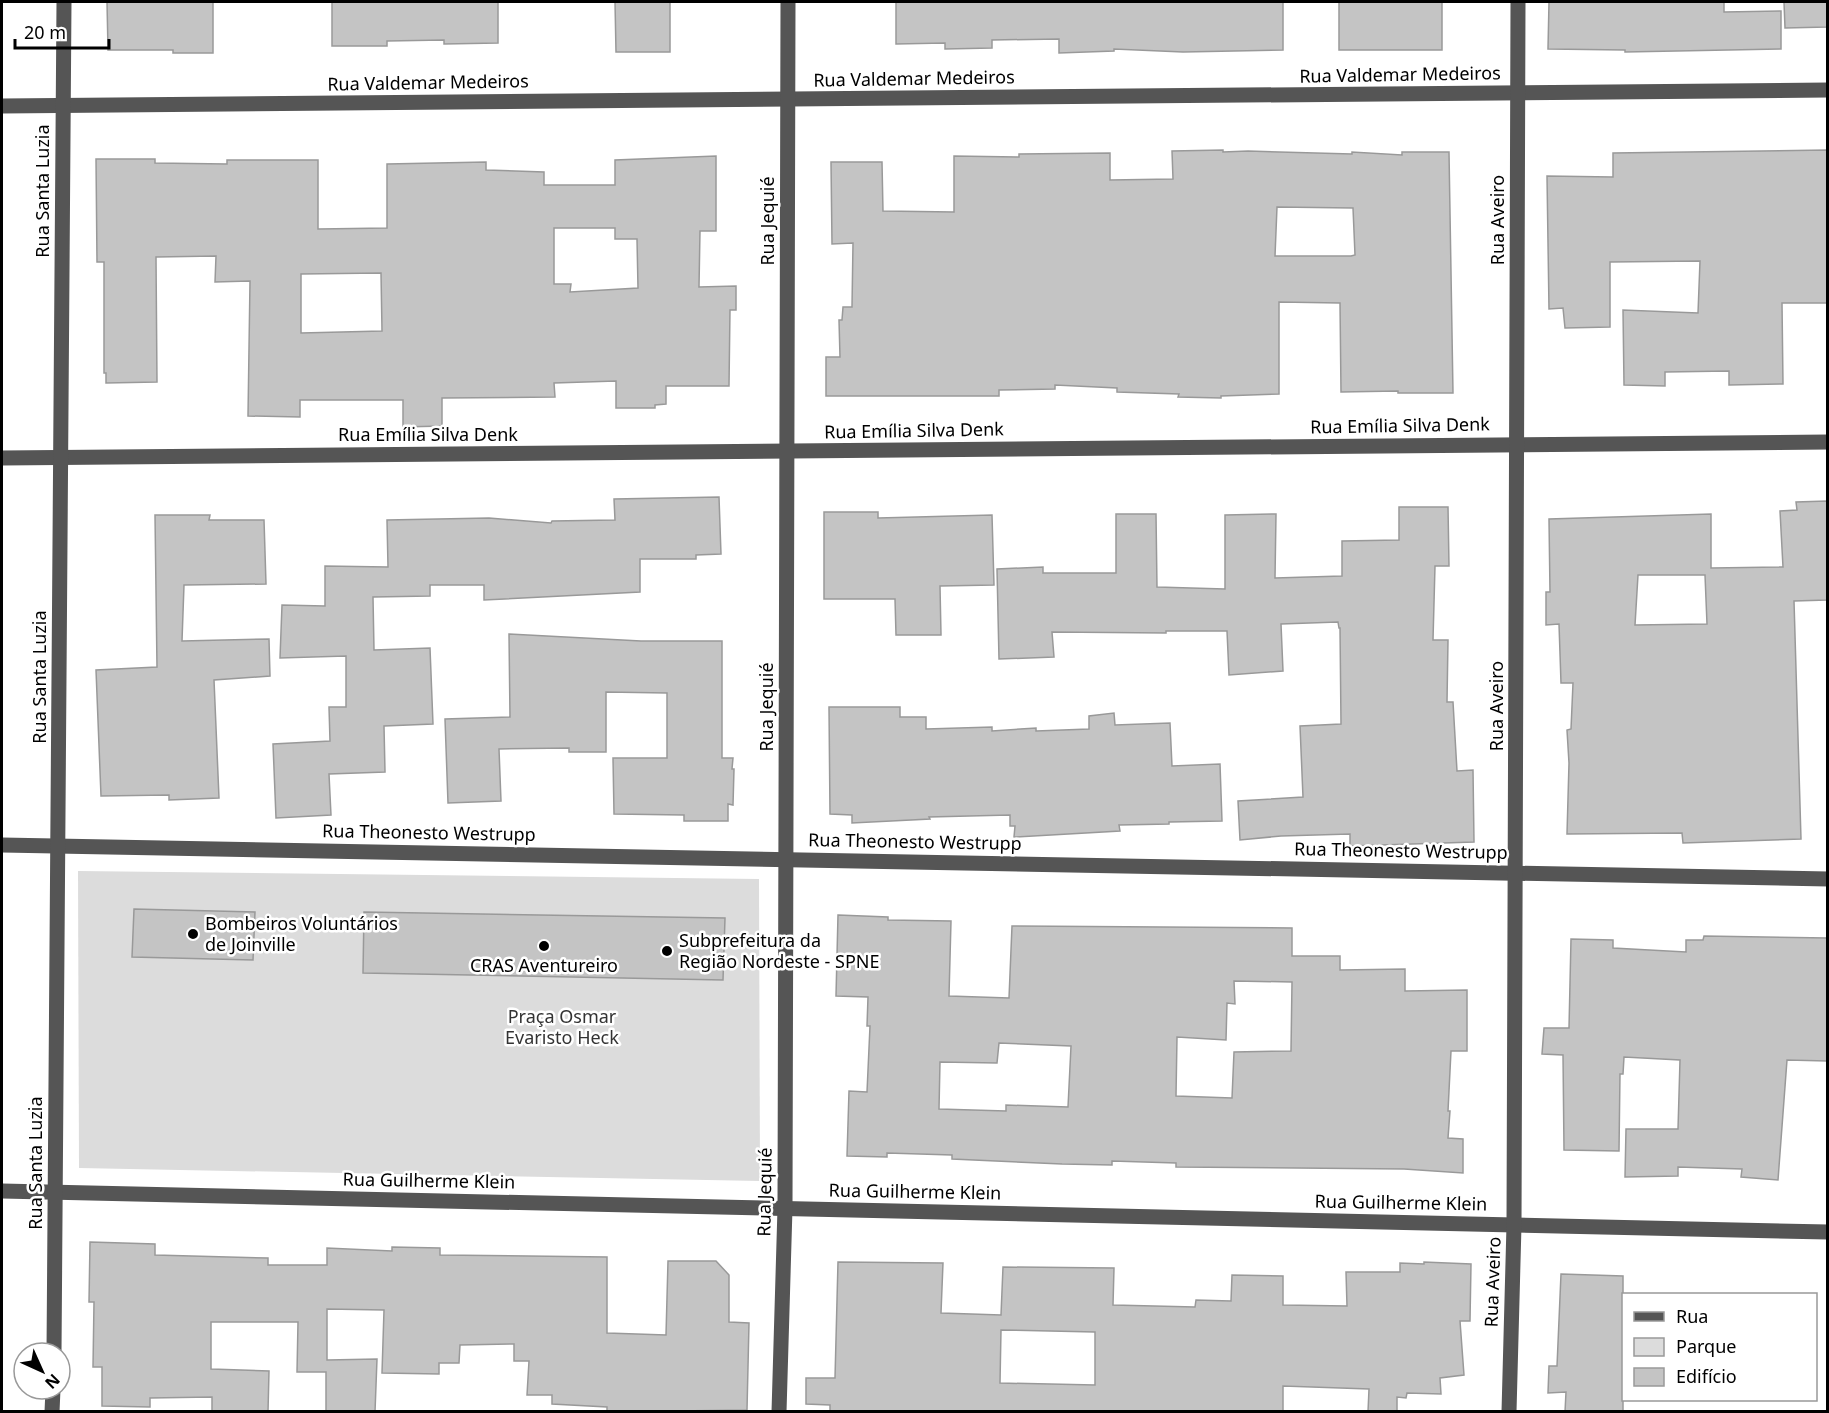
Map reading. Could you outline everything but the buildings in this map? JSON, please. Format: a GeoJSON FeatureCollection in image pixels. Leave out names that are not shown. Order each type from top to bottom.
{"type":"FeatureCollection","features":[{"type":"Feature","properties":{"kind":"street","name":"Rua Santa Luzia"},"geometry":{"type":"LineString","coordinates":[[54,1341],[64,2]]}},
{"type":"Feature","properties":{"kind":"street","name":"Rua Jequié"},"geometry":{"type":"LineString","coordinates":[[778,1412],[785,1208],[788,2]]}},
{"type":"Feature","properties":{"kind":"street","name":"Rua Aveiro"},"geometry":{"type":"LineString","coordinates":[[1509,1412],[1514,1225],[1518,2]]}},
{"type":"Feature","properties":{"kind":"street","name":"Rua Valdemar Medeiros"},"geometry":{"type":"LineString","coordinates":[[2,106],[1827,90]]}},
{"type":"Feature","properties":{"kind":"street","name":"Rua Emília Silva Denk"},"geometry":{"type":"LineString","coordinates":[[2,458],[1827,442]]}},
{"type":"Feature","properties":{"kind":"street","name":"Rua Theonesto Westrupp"},"geometry":{"type":"LineString","coordinates":[[2,845],[1827,879]]}},
{"type":"Feature","properties":{"kind":"street","name":"Rua Guilherme Klein"},"geometry":{"type":"LineString","coordinates":[[2,1191],[1827,1232]]}},
{"type":"Feature","properties":{"kind":"green space","name":"Praça Osmar Evaristo Heck"},"geometry":{"type":"Polygon","coordinates":[[[78,871],[759,879],[760,1181],[79,1168],[78,871]]]}},
{"type":"Feature","properties":{"kind":"place","name":"Bombeiros Voluntários de Joinville"},"geometry":{"type":"Point","coordinates":[193,934]}},
{"type":"Feature","properties":{"kind":"place","name":"CRAS Aventureiro"},"geometry":{"type":"Point","coordinates":[544,946]}},
{"type":"Feature","properties":{"kind":"place","name":"Subprefeitura da Região Nordeste - SPNE"},"geometry":{"type":"Point","coordinates":[667,951]}}]}
